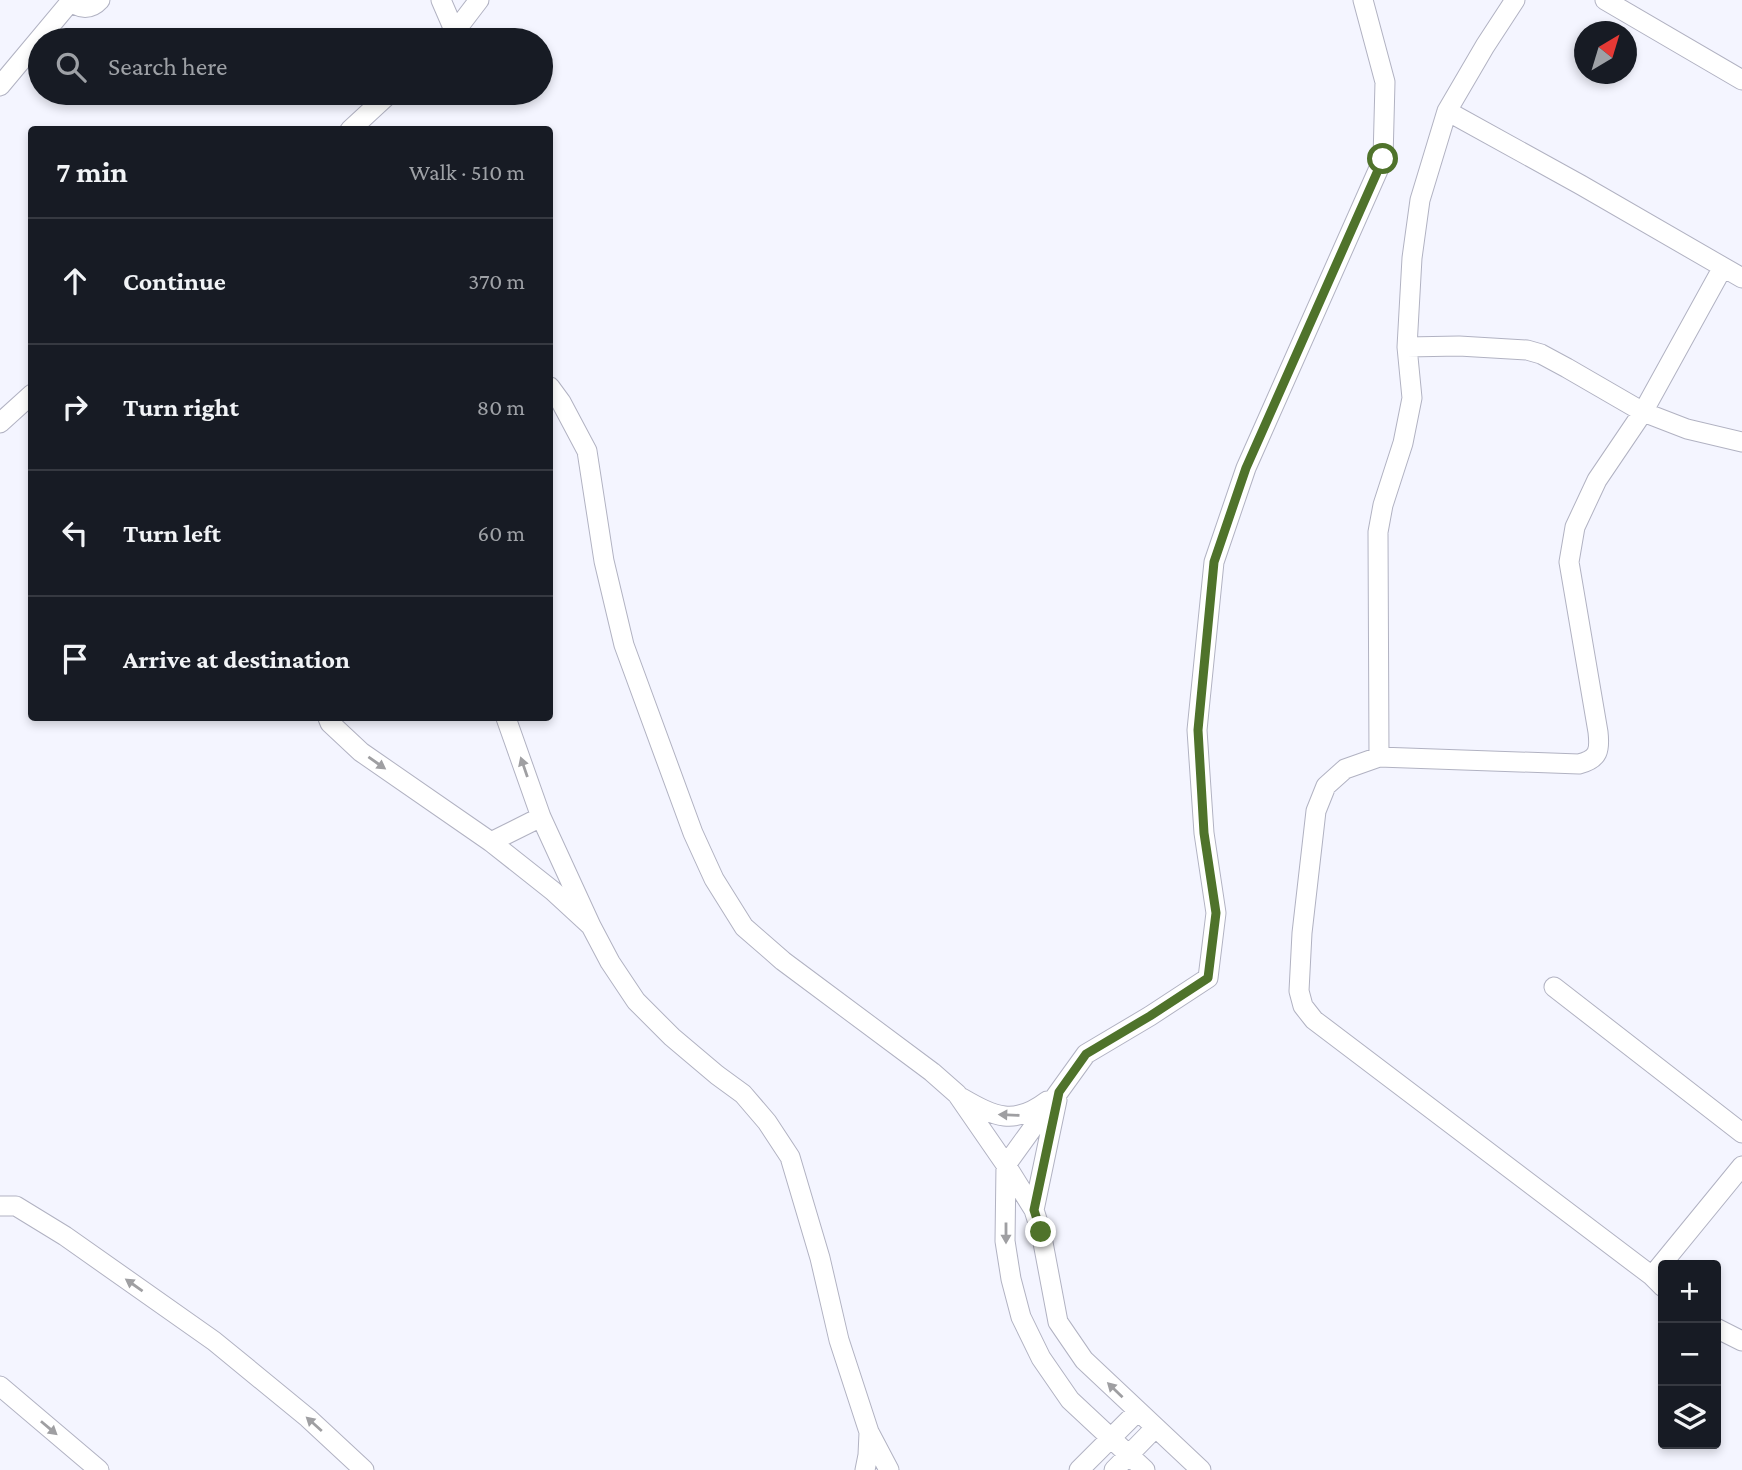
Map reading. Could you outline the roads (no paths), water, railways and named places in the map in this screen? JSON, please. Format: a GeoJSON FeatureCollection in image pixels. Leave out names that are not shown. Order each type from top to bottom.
{"type":"FeatureCollection","features":[{"type":"Feature","properties":{"kind":"street"},"geometry":{"type":"LineString","coordinates":[[48,28],[71,1],[83,8],[93,6],[100,0]]}},
{"type":"Feature","properties":{"kind":"street"},"geometry":{"type":"LineString","coordinates":[[441,0],[447,28]]}},
{"type":"Feature","properties":{"kind":"street"},"geometry":{"type":"LineString","coordinates":[[455,28],[479,0]]}},
{"type":"Feature","properties":{"kind":"street"},"geometry":{"type":"LineString","coordinates":[[1145,1470],[1070,1400],[1041,1358],[1021,1317],[1011,1279],[1006,1241],[1006,1165],[1086,1054],[1208,978],[1216,913],[1204,833],[1198,730],[1214,562],[1246,468],[1383,159],[1385,82],[1363,0]]}},
{"type":"Feature","properties":{"kind":"street"},"geometry":{"type":"LineString","coordinates":[[1379,757],[1378,532],[1383,505],[1404,443],[1412,398],[1407,346],[1412,258],[1420,200],[1447,111],[1515,0]]}},
{"type":"Feature","properties":{"kind":"street"},"geometry":{"type":"LineString","coordinates":[[1605,0],[1742,80]]}},
{"type":"Feature","properties":{"kind":"street"},"geometry":{"type":"LineString","coordinates":[[0,86],[28,52]]}},
{"type":"Feature","properties":{"kind":"street"},"geometry":{"type":"LineString","coordinates":[[354,126],[377,105]]}},
{"type":"Feature","properties":{"kind":"street"},"geometry":{"type":"LineString","coordinates":[[1447,111],[1742,278]]}},
{"type":"Feature","properties":{"kind":"street"},"geometry":{"type":"LineString","coordinates":[[1723,267],[1643,412],[1597,480],[1575,527],[1569,562],[1600,746],[1594,758],[1579,764],[1379,757],[1345,769],[1326,786],[1316,811],[1302,933],[1299,991],[1303,1006],[1314,1020],[1657,1281],[1742,1166]]}},
{"type":"Feature","properties":{"kind":"street"},"geometry":{"type":"LineString","coordinates":[[1407,346],[1527,350],[1541,354],[1643,412],[1687,429],[1742,442]]}},
{"type":"Feature","properties":{"kind":"street"},"geometry":{"type":"LineString","coordinates":[[553,391],[587,451],[604,561],[624,645],[693,833],[714,880],[744,928],[783,961],[957,1094],[978,1107],[1015,1117],[1033,1111],[1059,1092]]}},
{"type":"Feature","properties":{"kind":"street"},"geometry":{"type":"LineString","coordinates":[[0,422],[28,398]]}},
{"type":"Feature","properties":{"kind":"street"},"geometry":{"type":"LineString","coordinates":[[329,721],[361,752],[491,842],[553,891],[591,926]]}},
{"type":"Feature","properties":{"kind":"street"},"geometry":{"type":"LineString","coordinates":[[507,721],[541,817],[610,962],[636,1001],[672,1037],[743,1094],[767,1122],[790,1157],[820,1258],[839,1340],[869,1432],[889,1470]]}},
{"type":"Feature","properties":{"kind":"street"},"geometry":{"type":"LineString","coordinates":[[491,842],[541,817]]}},
{"type":"Feature","properties":{"kind":"street"},"geometry":{"type":"LineString","coordinates":[[1555,987],[1742,1133]]}},
{"type":"Feature","properties":{"kind":"street"},"geometry":{"type":"LineString","coordinates":[[1034,1210],[1059,1092]]}},
{"type":"Feature","properties":{"kind":"street"},"geometry":{"type":"LineString","coordinates":[[957,1094],[1034,1210],[1041,1232],[1058,1322],[1084,1360],[1201,1470]]}},
{"type":"Feature","properties":{"kind":"street"},"geometry":{"type":"LineString","coordinates":[[0,1206],[16,1206],[65,1236],[214,1341],[308,1418],[364,1470]]}},
{"type":"Feature","properties":{"kind":"street"},"geometry":{"type":"LineString","coordinates":[[1721,1330],[1742,1340]]}},
{"type":"Feature","properties":{"kind":"street"},"geometry":{"type":"LineString","coordinates":[[0,1386],[99,1470]]}},
{"type":"Feature","properties":{"kind":"street"},"geometry":{"type":"LineString","coordinates":[[1079,1470],[1138,1412]]}},
{"type":"Feature","properties":{"kind":"street"},"geometry":{"type":"LineString","coordinates":[[1114,1470],[1155,1429]]}},
{"type":"Feature","properties":{"kind":"street"},"geometry":{"type":"LineString","coordinates":[[864,1470],[869,1432]]}}]}
